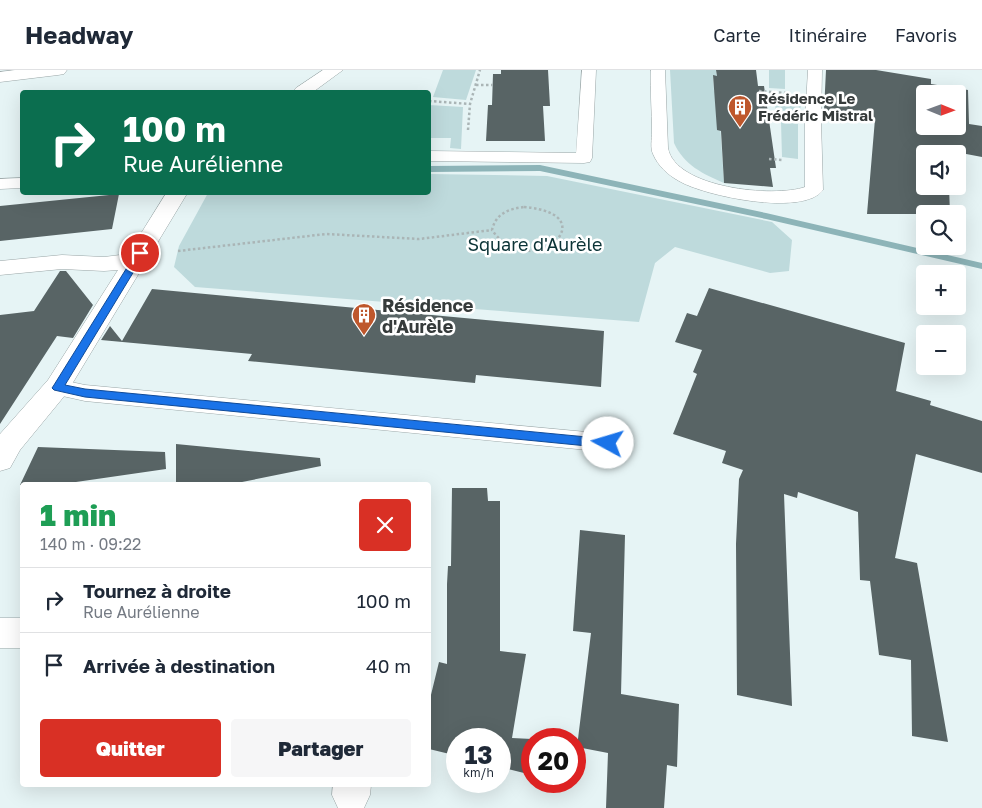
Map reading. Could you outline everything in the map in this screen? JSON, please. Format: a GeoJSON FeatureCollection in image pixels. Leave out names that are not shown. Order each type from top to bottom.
{"type":"FeatureCollection","features":[{"type":"Feature","properties":{"kind":"street"},"geometry":{"type":"LineString","coordinates":[[0,77],[58,70]]}},
{"type":"Feature","properties":{"kind":"street"},"geometry":{"type":"LineString","coordinates":[[305,90],[334,70]]}},
{"type":"Feature","properties":{"kind":"street"},"geometry":{"type":"LineString","coordinates":[[3,448],[57,388],[176,195]]}},
{"type":"Feature","properties":{"kind":"street"},"geometry":{"type":"LineString","coordinates":[[0,268],[62,262],[104,264],[138,257]]}},
{"type":"Feature","properties":{"kind":"street"},"geometry":{"type":"LineString","coordinates":[[0,633],[20,633]]}},
{"type":"Feature","properties":{"kind":"lane"},"geometry":{"type":"LineString","coordinates":[[431,156],[584,158],[589,70]]}},
{"type":"Feature","properties":{"kind":"lane"},"geometry":{"type":"LineString","coordinates":[[658,70],[661,154],[672,170],[696,184],[733,193],[765,197],[793,197],[814,190],[813,121],[815,70]]}},
{"type":"Feature","properties":{"kind":"lane"},"geometry":{"type":"LineString","coordinates":[[0,184],[20,183]]}},
{"type":"Feature","properties":{"kind":"lane"},"geometry":{"type":"LineString","coordinates":[[57,388],[105,395],[608,443]]}},
{"type":"Feature","properties":{"kind":"path"},"geometry":{"type":"LineString","coordinates":[[466,155],[470,104],[480,70]]}},
{"type":"Feature","properties":{"kind":"path"},"geometry":{"type":"LineString","coordinates":[[476,85],[493,85]]}},
{"type":"Feature","properties":{"kind":"path"},"geometry":{"type":"LineString","coordinates":[[431,101],[470,104]]}},
{"type":"Feature","properties":{"kind":"path"},"geometry":{"type":"LineString","coordinates":[[524,207],[546,210],[560,220],[563,234],[552,245],[531,250],[510,247],[501,242],[492,230],[493,223],[497,217],[513,208],[524,207]]}},
{"type":"Feature","properties":{"kind":"path"},"geometry":{"type":"LineString","coordinates":[[138,257],[240,246],[325,234],[350,234],[408,239],[434,238],[492,230]]}},
{"type":"Feature","properties":{"kind":"green space"},"geometry":{"type":"Polygon","coordinates":[[[443,70],[476,70],[466,100],[433,97],[443,70]]]}},
{"type":"Feature","properties":{"kind":"green space"},"geometry":{"type":"Polygon","coordinates":[[[670,70],[716,70],[717,76],[713,76],[714,91],[718,92],[724,183],[695,168],[683,157],[674,143],[670,70]]]}},
{"type":"Feature","properties":{"kind":"green space"},"geometry":{"type":"Polygon","coordinates":[[[769,70],[785,70],[785,89],[769,88],[769,70]]]}},
{"type":"Feature","properties":{"kind":"green space"},"geometry":{"type":"Polygon","coordinates":[[[776,95],[801,96],[800,119],[775,114],[776,95]]]}},
{"type":"Feature","properties":{"kind":"green space"},"geometry":{"type":"Polygon","coordinates":[[[431,105],[463,107],[461,149],[450,148],[451,138],[431,138],[431,105]]]}},
{"type":"Feature","properties":{"kind":"green space"},"geometry":{"type":"Polygon","coordinates":[[[781,122],[798,124],[798,159],[782,157],[781,122]]]}},
{"type":"Feature","properties":{"kind":"green space","name":"Square d'Aurèle"},"geometry":{"type":"Polygon","coordinates":[[[431,174],[547,176],[772,222],[792,240],[789,271],[770,273],[675,247],[655,263],[639,322],[195,287],[174,267],[179,246],[207,195],[431,195],[431,174]]]}},
{"type":"Feature","properties":{"kind":"building"},"geometry":{"type":"Polygon","coordinates":[[[501,70],[548,70],[550,106],[543,106],[545,141],[486,141],[488,105],[492,105],[493,74],[501,74],[501,70]]]}},
{"type":"Feature","properties":{"kind":"building","name":"Résidence Le Frédéric Mistral"},"geometry":{"type":"Polygon","coordinates":[[[716,70],[756,70],[758,86],[764,86],[776,168],[770,168],[773,187],[724,183],[721,131],[717,130],[713,75],[717,76],[716,70]]]}},
{"type":"Feature","properties":{"kind":"building"},"geometry":{"type":"Polygon","coordinates":[[[826,70],[876,70],[931,79],[931,84],[937,85],[916,85],[916,135],[966,135],[966,90],[968,90],[969,124],[982,126],[982,157],[966,154],[966,145],[916,145],[916,195],[949,195],[950,205],[916,205],[916,214],[867,214],[875,119],[824,111],[826,70]]]}},
{"type":"Feature","properties":{"kind":"building"},"geometry":{"type":"Polygon","coordinates":[[[119,195],[112,229],[0,241],[0,206],[119,195]]]}},
{"type":"Feature","properties":{"kind":"building"},"geometry":{"type":"Polygon","coordinates":[[[60,271],[66,271],[93,305],[73,338],[57,336],[0,424],[0,315],[34,311],[60,271]]]}},
{"type":"Feature","properties":{"kind":"building"},"geometry":{"type":"Polygon","coordinates":[[[709,288],[905,343],[896,391],[931,401],[930,405],[982,421],[982,473],[916,454],[895,558],[917,563],[948,742],[912,736],[911,660],[879,655],[870,581],[860,580],[858,512],[798,492],[797,498],[784,494],[792,706],[737,695],[736,544],[739,479],[743,470],[722,463],[726,451],[673,434],[697,374],[693,372],[702,350],[675,342],[687,313],[697,316],[709,288]]]}},
{"type":"Feature","properties":{"kind":"building","name":"Résidence d'Aurèle"},"geometry":{"type":"Polygon","coordinates":[[[152,289],[604,331],[601,387],[476,375],[475,383],[248,361],[252,354],[101,340],[110,326],[122,341],[152,289]]]}},
{"type":"Feature","properties":{"kind":"building"},"geometry":{"type":"Polygon","coordinates":[[[176,444],[320,458],[321,466],[242,482],[176,482],[176,444]]]}},
{"type":"Feature","properties":{"kind":"building"},"geometry":{"type":"Polygon","coordinates":[[[38,447],[165,452],[166,469],[76,482],[21,482],[38,447]]]}},
{"type":"Feature","properties":{"kind":"building"},"geometry":{"type":"Polygon","coordinates":[[[452,488],[487,488],[488,501],[500,501],[500,651],[526,654],[512,738],[521,738],[521,772],[511,770],[511,728],[446,728],[446,753],[431,749],[431,695],[439,662],[447,664],[448,566],[451,566],[452,488]]]}},
{"type":"Feature","properties":{"kind":"building"},"geometry":{"type":"Polygon","coordinates":[[[580,530],[625,535],[621,694],[679,704],[677,767],[667,765],[664,808],[606,808],[608,753],[586,749],[586,728],[579,728],[591,633],[573,631],[580,530]]]}},
{"type":"Feature","properties":{"kind":"waterway"},"geometry":{"type":"LineString","coordinates":[[431,169],[540,168],[766,216],[982,266]]}},
{"type":"Feature","properties":{"kind":"place","name":"Résidence Le Frédéric Mistral"},"geometry":{"type":"Point","coordinates":[740,128]}},
{"type":"Feature","properties":{"kind":"place","name":"Résidence d'Aurèle"},"geometry":{"type":"Point","coordinates":[364,336]}},
{"type":"Feature","properties":{"kind":"route"},"geometry":{"type":"LineString","coordinates":[[140,253],[57,388],[85,393],[608,443]]}}]}
